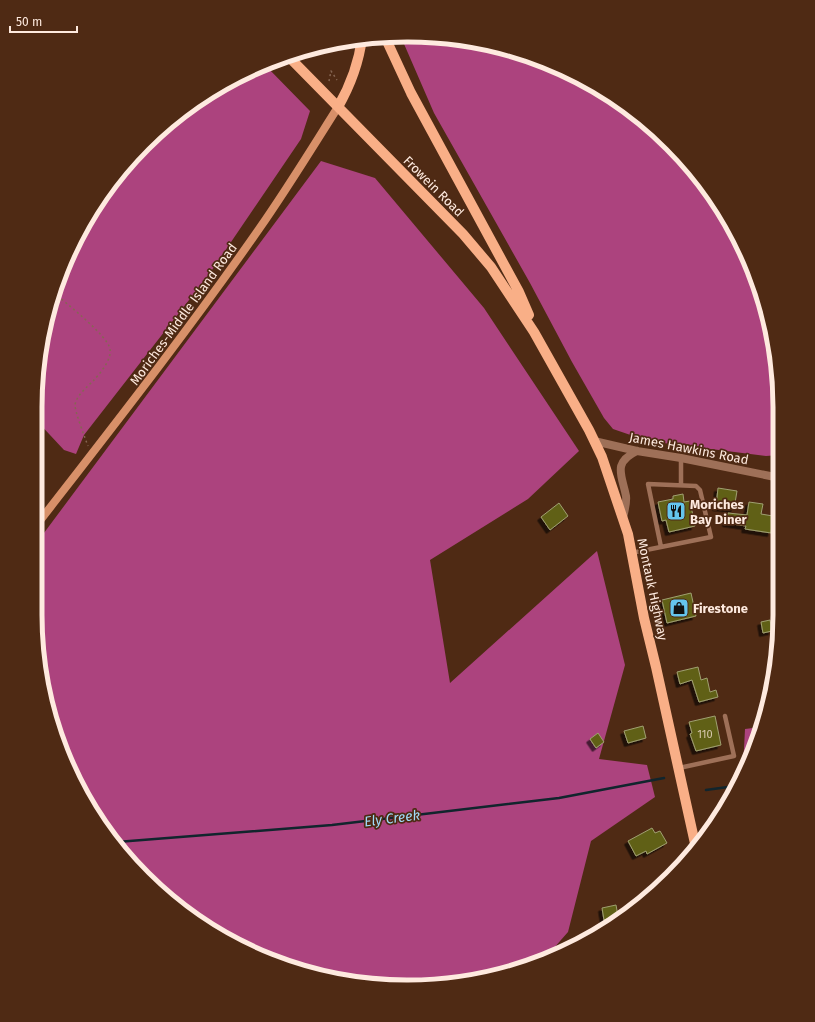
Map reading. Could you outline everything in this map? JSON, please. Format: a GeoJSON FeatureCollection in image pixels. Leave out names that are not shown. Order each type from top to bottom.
{"type":"FeatureCollection","features":[{"type":"Feature","properties":{"kind":"main road"},"geometry":{"type":"LineString","coordinates":[[388,43],[414,99],[519,292],[545,349]]}},
{"type":"Feature","properties":{"kind":"main road"},"geometry":{"type":"LineString","coordinates":[[338,107],[355,70],[360,45]]}},
{"type":"Feature","properties":{"kind":"main road","name":"Frowein Road"},"geometry":{"type":"LineString","coordinates":[[292,60],[472,244],[507,290],[545,349]]}},
{"type":"Feature","properties":{"kind":"main road","name":"Moriches-Middle Island Road"},"geometry":{"type":"LineString","coordinates":[[42,518],[145,386],[233,267],[287,188],[338,107]]}},
{"type":"Feature","properties":{"kind":"main road","name":"Montauk Highway"},"geometry":{"type":"LineString","coordinates":[[545,349],[602,457],[628,534],[644,618],[695,839]]}},
{"type":"Feature","properties":{"kind":"street","name":"James Hawkins Road"},"geometry":{"type":"LineString","coordinates":[[594,441],[637,451],[681,458],[773,477]]}},
{"type":"Feature","properties":{"kind":"street"},"geometry":{"type":"LineString","coordinates":[[623,518],[626,498],[622,481],[622,462],[627,455],[637,451]]}},
{"type":"Feature","properties":{"kind":"lane"},"geometry":{"type":"LineString","coordinates":[[681,458],[681,485]]}},
{"type":"Feature","properties":{"kind":"lane"},"geometry":{"type":"LineString","coordinates":[[631,553],[661,547],[711,537],[700,490],[696,486],[648,484],[661,547]]}},
{"type":"Feature","properties":{"kind":"lane"},"geometry":{"type":"LineString","coordinates":[[679,768],[734,756],[725,716]]}},
{"type":"Feature","properties":{"kind":"path"},"geometry":{"type":"LineString","coordinates":[[329,81],[331,71],[337,80]]}},
{"type":"Feature","properties":{"kind":"path"},"geometry":{"type":"LineString","coordinates":[[59,297],[107,341],[111,350],[109,358],[96,378],[82,391],[75,403],[75,410],[88,448]]}},
{"type":"Feature","properties":{"kind":"shaded area"},"geometry":{"type":"Polygon","coordinates":[[[403,42],[455,45],[502,54],[525,61],[569,80],[611,104],[666,149],[711,204],[735,246],[754,290],[761,313],[770,360],[773,408],[773,455],[766,456],[648,441],[613,429],[604,418],[572,362],[530,283],[434,113],[403,42]]]}},
{"type":"Feature","properties":{"kind":"shaded area"},"geometry":{"type":"Polygon","coordinates":[[[269,69],[310,111],[301,139],[210,273],[84,435],[76,454],[64,450],[42,426],[45,360],[54,313],[61,290],[91,225],[118,185],[149,149],[167,133],[204,104],[225,91],[269,69]]]}},
{"type":"Feature","properties":{"kind":"shaded area"},"geometry":{"type":"Polygon","coordinates":[[[321,161],[375,178],[484,308],[579,451],[528,499],[430,560],[450,683],[597,551],[625,665],[599,759],[647,765],[655,797],[591,841],[568,932],[553,949],[525,961],[502,968],[455,977],[408,980],[360,977],[336,973],[290,961],[268,952],[225,931],[204,918],[167,889],[149,873],[118,837],[91,797],[61,732],[49,686],[43,638],[42,536],[321,161]]]}},
{"type":"Feature","properties":{"kind":"shaded area"},"geometry":{"type":"Polygon","coordinates":[[[755,728],[744,757],[745,729],[755,728]]]}},
{"type":"Feature","properties":{"kind":"building"},"geometry":{"type":"Polygon","coordinates":[[[718,488],[737,491],[734,509],[716,507],[718,488]]]}},
{"type":"Feature","properties":{"kind":"building","name":"Moriches Bay Diner"},"geometry":{"type":"Polygon","coordinates":[[[683,494],[684,502],[690,501],[695,526],[669,532],[666,520],[662,521],[658,502],[673,499],[673,496],[683,494]]]}},
{"type":"Feature","properties":{"kind":"building"},"geometry":{"type":"Polygon","coordinates":[[[749,502],[763,504],[761,514],[773,516],[771,533],[745,529],[746,526],[726,523],[728,513],[747,515],[749,502]]]}},
{"type":"Feature","properties":{"kind":"building"},"geometry":{"type":"Polygon","coordinates":[[[559,503],[568,516],[550,530],[541,517],[559,503]]]}},
{"type":"Feature","properties":{"kind":"building","name":"Firestone"},"geometry":{"type":"Polygon","coordinates":[[[691,593],[696,616],[667,623],[662,600],[691,593]]]}},
{"type":"Feature","properties":{"kind":"building"},"geometry":{"type":"Polygon","coordinates":[[[770,620],[772,631],[763,633],[761,622],[770,620]]]}},
{"type":"Feature","properties":{"kind":"building"},"geometry":{"type":"Polygon","coordinates":[[[698,667],[701,680],[707,678],[710,692],[716,690],[718,697],[699,702],[692,680],[680,684],[677,672],[698,667]]]}},
{"type":"Feature","properties":{"kind":"building"},"geometry":{"type":"Polygon","coordinates":[[[715,716],[721,745],[696,751],[690,734],[692,733],[689,722],[715,716]]]}},
{"type":"Feature","properties":{"kind":"building"},"geometry":{"type":"Polygon","coordinates":[[[643,726],[646,738],[628,743],[624,731],[643,726]]]}},
{"type":"Feature","properties":{"kind":"building"},"geometry":{"type":"Polygon","coordinates":[[[598,733],[604,742],[596,748],[590,739],[598,733]]]}},
{"type":"Feature","properties":{"kind":"building"},"geometry":{"type":"Polygon","coordinates":[[[652,828],[655,833],[660,831],[667,843],[647,854],[646,851],[636,856],[628,841],[652,828]]]}},
{"type":"Feature","properties":{"kind":"building"},"geometry":{"type":"Polygon","coordinates":[[[616,905],[617,913],[607,920],[607,919],[604,920],[602,908],[616,905]]]}},
{"type":"Feature","properties":{"kind":"waterway","name":"Ely Creek"},"geometry":{"type":"LineString","coordinates":[[122,842],[332,825],[559,798],[664,778]]}},
{"type":"Feature","properties":{"kind":"waterway","name":"Ely Creek"},"geometry":{"type":"LineString","coordinates":[[706,790],[729,787]]}},
{"type":"Feature","properties":{"kind":"place","name":"Moriches Bay Diner"},"geometry":{"type":"Point","coordinates":[676,511]}},
{"type":"Feature","properties":{"kind":"place","name":"Firestone"},"geometry":{"type":"Point","coordinates":[679,608]}}]}
